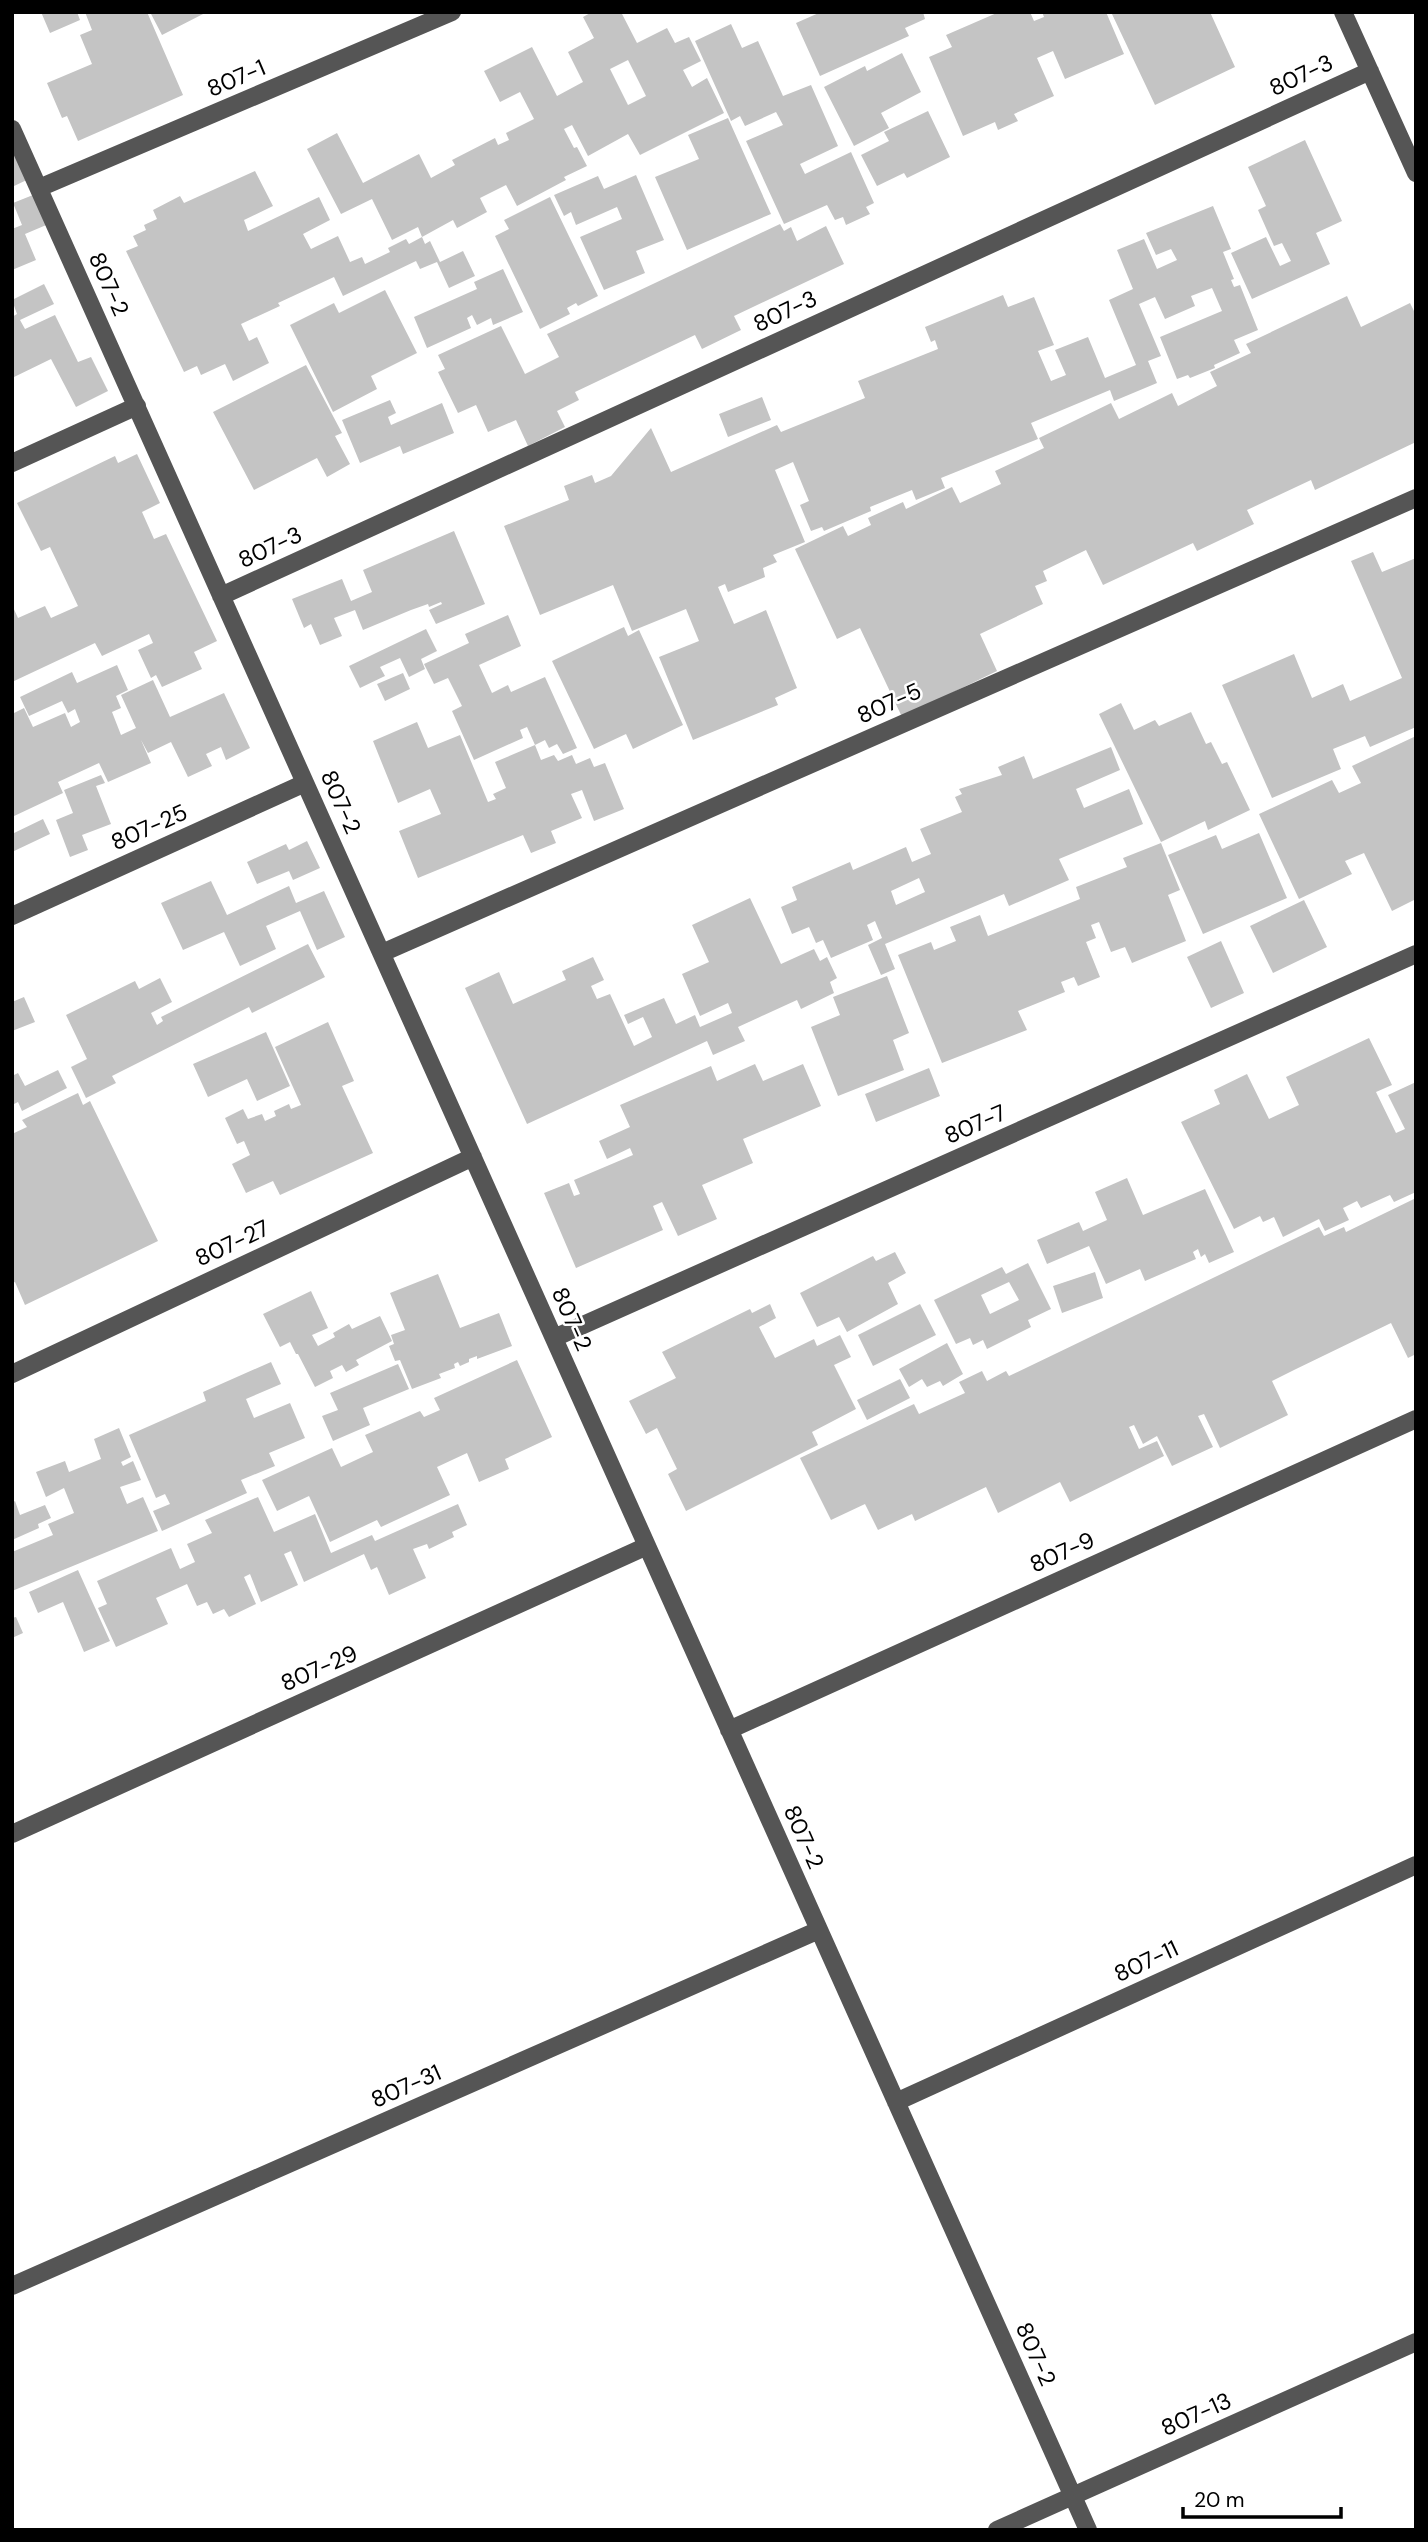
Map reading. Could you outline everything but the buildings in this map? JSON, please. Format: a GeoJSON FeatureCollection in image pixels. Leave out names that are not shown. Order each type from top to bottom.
{"type":"FeatureCollection","features":[{"type":"Feature","properties":{"kind":"street","name":"807-1"},"geometry":{"type":"LineString","coordinates":[[39,188],[452,12]]}},
{"type":"Feature","properties":{"kind":"street"},"geometry":{"type":"LineString","coordinates":[[1343,12],[1416,173]]}},
{"type":"Feature","properties":{"kind":"street","name":"807-3"},"geometry":{"type":"LineString","coordinates":[[221,596],[1370,71]]}},
{"type":"Feature","properties":{"kind":"street","name":"807-2"},"geometry":{"type":"LineString","coordinates":[[12,129],[1087,2530]]}},
{"type":"Feature","properties":{"kind":"street"},"geometry":{"type":"LineString","coordinates":[[12,463],[137,406]]}},
{"type":"Feature","properties":{"kind":"street","name":"807-5"},"geometry":{"type":"LineString","coordinates":[[382,953],[1416,498]]}},
{"type":"Feature","properties":{"kind":"street","name":"807-25"},"geometry":{"type":"LineString","coordinates":[[12,916],[305,783]]}},
{"type":"Feature","properties":{"kind":"street","name":"807-7"},"geometry":{"type":"LineString","coordinates":[[554,1338],[1416,954]]}},
{"type":"Feature","properties":{"kind":"street","name":"807-27"},"geometry":{"type":"LineString","coordinates":[[12,1374],[473,1157]]}},
{"type":"Feature","properties":{"kind":"street","name":"807-9"},"geometry":{"type":"LineString","coordinates":[[729,1730],[1416,1419]]}},
{"type":"Feature","properties":{"kind":"street","name":"807-29"},"geometry":{"type":"LineString","coordinates":[[12,1834],[647,1546]]}},
{"type":"Feature","properties":{"kind":"street","name":"807-11"},"geometry":{"type":"LineString","coordinates":[[896,2102],[1416,1865]]}},
{"type":"Feature","properties":{"kind":"street","name":"807-31"},"geometry":{"type":"LineString","coordinates":[[12,2286],[819,1930]]}},
{"type":"Feature","properties":{"kind":"street","name":"807-13"},"geometry":{"type":"LineString","coordinates":[[997,2530],[1416,2342]]}}]}
